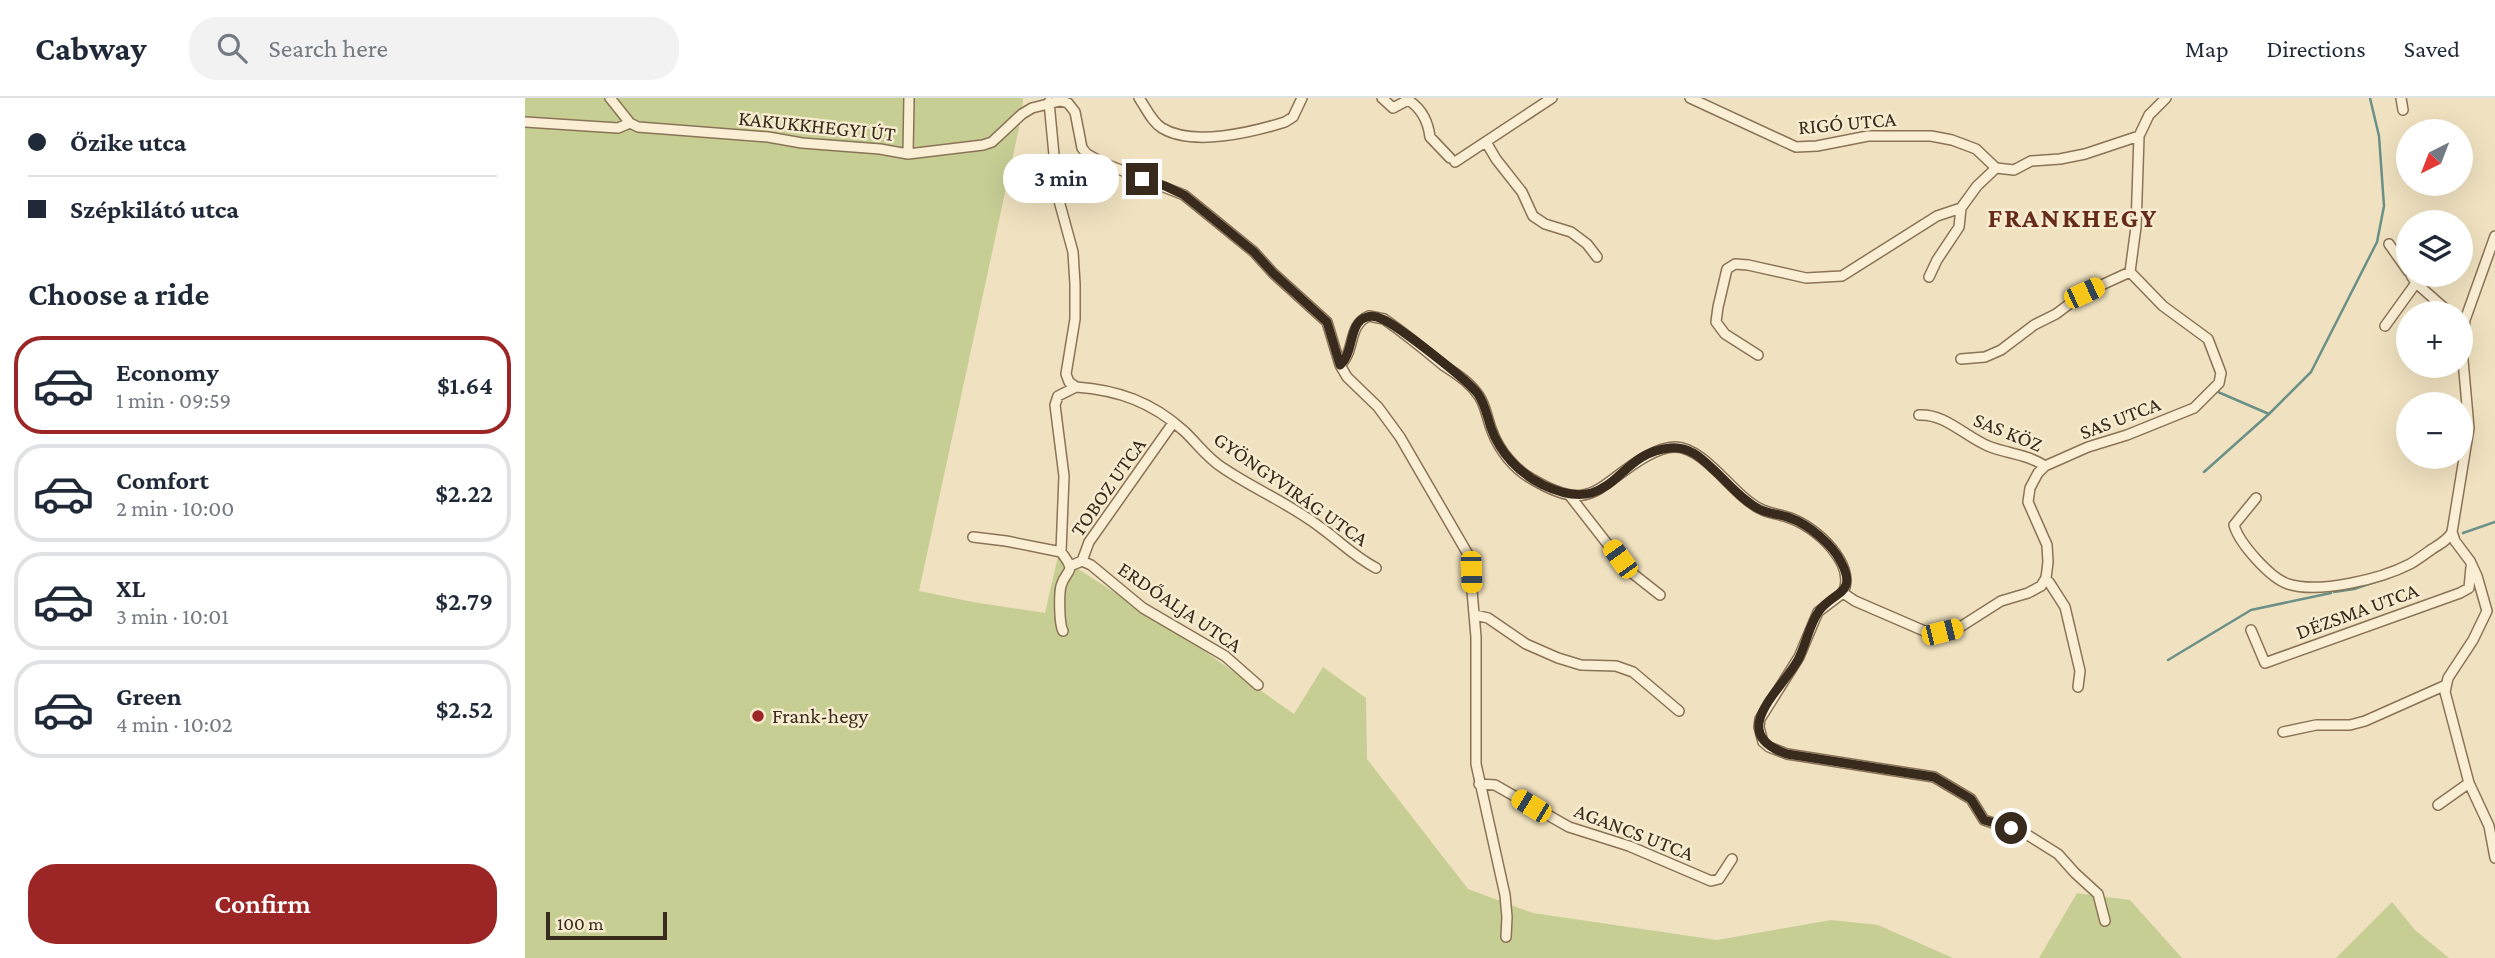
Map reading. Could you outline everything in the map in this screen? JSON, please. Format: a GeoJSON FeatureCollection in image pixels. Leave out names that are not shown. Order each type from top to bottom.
{"type":"FeatureCollection","features":[{"type":"Feature","properties":{"kind":"street"},"geometry":{"type":"LineString","coordinates":[[610,98],[630,123]]}},
{"type":"Feature","properties":{"kind":"street"},"geometry":{"type":"LineString","coordinates":[[908,154],[909,98]]}},
{"type":"Feature","properties":{"kind":"street"},"geometry":{"type":"LineString","coordinates":[[1139,98],[1162,128],[1180,135],[1220,136],[1285,122],[1293,117],[1302,98]]}},
{"type":"Feature","properties":{"kind":"street"},"geometry":{"type":"LineString","coordinates":[[1382,98],[1393,108],[1408,100],[1418,106],[1429,127],[1430,137],[1453,160],[1486,142],[1552,98]]}},
{"type":"Feature","properties":{"kind":"street","name":"RIGÓ UTCA"},"geometry":{"type":"LineString","coordinates":[[1690,98],[1754,126],[1787,144],[1804,147],[1868,136],[1931,136],[1976,149],[1996,168]]}},
{"type":"Feature","properties":{"kind":"street"},"geometry":{"type":"LineString","coordinates":[[1961,359],[1985,356],[2001,350],[2084,293],[2130,272],[2136,227],[2139,136],[2149,116],[2166,98]]}},
{"type":"Feature","properties":{"kind":"street"},"geometry":{"type":"LineString","coordinates":[[2401,98],[2403,110]]}},
{"type":"Feature","properties":{"kind":"street"},"geometry":{"type":"LineString","coordinates":[[1060,99],[1068,103],[1075,113],[1083,148],[1087,154],[1184,195],[1254,252],[1327,322],[1340,365],[1347,377],[1378,407],[1398,433],[1461,539],[1470,562],[1475,615],[1475,746],[1479,784],[1505,895],[1506,937]]}},
{"type":"Feature","properties":{"kind":"street","name":"KAKUKKHEGYI ÚT"},"geometry":{"type":"LineString","coordinates":[[525,122],[618,128],[630,123],[638,127],[768,136],[794,142],[908,154],[983,145],[1000,136],[1031,103],[1060,99]]}},
{"type":"Feature","properties":{"kind":"street"},"geometry":{"type":"LineString","coordinates":[[1049,102],[1058,197],[1073,252],[1075,319],[1066,374],[1069,382],[1076,387],[1058,396],[1055,405],[1064,477],[1061,552],[1070,566],[1060,589],[1060,621],[1063,631]]}},
{"type":"Feature","properties":{"kind":"street"},"geometry":{"type":"LineString","coordinates":[[1929,277],[1959,227],[1961,208],[1977,186],[1996,168],[2014,170],[2031,161],[2085,154],[2139,136]]}},
{"type":"Feature","properties":{"kind":"street"},"geometry":{"type":"LineString","coordinates":[[1486,142],[1522,191],[1533,216],[1545,224],[1571,232],[1587,244],[1597,257]]}},
{"type":"Feature","properties":{"kind":"street"},"geometry":{"type":"LineString","coordinates":[[1758,355],[1725,334],[1716,322],[1727,269],[1735,264],[1806,278],[1842,276],[1937,216],[1961,208]]}},
{"type":"Feature","properties":{"kind":"street"},"geometry":{"type":"LineString","coordinates":[[2470,301],[2495,236]]}},
{"type":"Feature","properties":{"kind":"street"},"geometry":{"type":"LineString","coordinates":[[2389,244],[2396,254]]}},
{"type":"Feature","properties":{"kind":"street","name":"SAS UTCA"},"geometry":{"type":"LineString","coordinates":[[2045,466],[2088,447],[2127,435],[2194,408],[2219,383],[2221,373],[2208,339],[2163,306],[2130,272]]}},
{"type":"Feature","properties":{"kind":"street"},"geometry":{"type":"LineString","coordinates":[[2385,326],[2406,287]]}},
{"type":"Feature","properties":{"kind":"street"},"geometry":{"type":"LineString","coordinates":[[2423,287],[2438,301]]}},
{"type":"Feature","properties":{"kind":"street"},"geometry":{"type":"LineString","coordinates":[[1340,365],[1349,354],[1359,321],[1369,316],[1384,319],[1470,384],[1484,404],[1497,443],[1514,465],[1532,479],[1570,496],[1627,569],[1660,595]]}},
{"type":"Feature","properties":{"kind":"street"},"geometry":{"type":"LineString","coordinates":[[2256,498],[2234,525],[2252,553],[2276,579],[2290,585],[2312,587],[2368,578],[2409,565],[2448,538],[2452,531],[2469,428],[2465,378]]}},
{"type":"Feature","properties":{"kind":"street","name":"GYÖNGYVIRÁG UTCA"},"geometry":{"type":"LineString","coordinates":[[1076,387],[1110,391],[1151,407],[1174,423],[1223,468],[1319,526],[1351,554],[1376,568]]}},
{"type":"Feature","properties":{"kind":"street","name":"SAS KÖZ"},"geometry":{"type":"LineString","coordinates":[[1919,415],[1945,421],[1992,448],[2023,455],[2045,466]]}},
{"type":"Feature","properties":{"kind":"street","name":"TOBOZ UTCA"},"geometry":{"type":"LineString","coordinates":[[1070,566],[1081,561],[1089,542],[1174,423]]}},
{"type":"Feature","properties":{"kind":"street"},"geometry":{"type":"LineString","coordinates":[[1570,496],[1600,490],[1630,467],[1656,452],[1672,447],[1692,451],[1750,503],[1766,512],[1800,523],[1840,558],[1847,584],[1843,593],[1818,612],[1799,657],[1765,708],[1759,723],[1763,742],[1787,754],[1934,777],[1971,799],[1984,820],[2026,834],[2056,852],[2098,894],[2105,921]]}},
{"type":"Feature","properties":{"kind":"street"},"geometry":{"type":"LineString","coordinates":[[2044,582],[2048,562],[2047,545],[2028,502],[2032,482],[2045,466]]}},
{"type":"Feature","properties":{"kind":"street"},"geometry":{"type":"LineString","coordinates":[[2452,531],[2455,541],[2477,576],[2487,611],[2473,640],[2452,672],[2446,685],[2446,699],[2469,783],[2489,826],[2495,858]]}},
{"type":"Feature","properties":{"kind":"street"},"geometry":{"type":"LineString","coordinates":[[973,537],[1061,552]]}},
{"type":"Feature","properties":{"kind":"street","name":"ERDŐALJA UTCA"},"geometry":{"type":"LineString","coordinates":[[1081,561],[1091,565],[1143,608],[1225,656],[1258,685]]}},
{"type":"Feature","properties":{"kind":"street","name":"DÉZSMA UTCA"},"geometry":{"type":"LineString","coordinates":[[2251,630],[2265,663],[2469,589],[2470,561]]}},
{"type":"Feature","properties":{"kind":"street"},"geometry":{"type":"LineString","coordinates":[[1843,593],[1929,634],[1957,629],[1992,605],[2028,593],[2044,582],[2049,582],[2065,607],[2080,671],[2078,687]]}},
{"type":"Feature","properties":{"kind":"street"},"geometry":{"type":"LineString","coordinates":[[1475,615],[1488,618],[1526,644],[1558,658],[1581,665],[1616,666],[1633,672],[1679,710]]}},
{"type":"Feature","properties":{"kind":"street"},"geometry":{"type":"LineString","coordinates":[[2283,732],[2316,725],[2350,725],[2446,685]]}},
{"type":"Feature","properties":{"kind":"street"},"geometry":{"type":"LineString","coordinates":[[2438,805],[2469,783]]}},
{"type":"Feature","properties":{"kind":"street","name":"AGANCS UTCA"},"geometry":{"type":"LineString","coordinates":[[1479,784],[1495,785],[1569,827],[1629,846],[1713,882],[1722,876],[1732,859]]}},
{"type":"Feature","properties":{"kind":"green space"},"geometry":{"type":"Polygon","coordinates":[[[525,98],[1023,98],[1022,114],[919,591],[1045,613],[1058,556],[1190,641],[1294,714],[1323,667],[1366,698],[1367,759],[1468,889],[1533,913],[1717,940],[1831,920],[1878,925],[1953,958],[525,958],[525,98]]]}},
{"type":"Feature","properties":{"kind":"green space"},"geometry":{"type":"Polygon","coordinates":[[[2077,893],[2130,900],[2182,958],[2039,958],[2077,893]]]}},
{"type":"Feature","properties":{"kind":"green space"},"geometry":{"type":"Polygon","coordinates":[[[2392,902],[2415,930],[2449,958],[2336,958],[2392,902]]]}},
{"type":"Feature","properties":{"kind":"waterway"},"geometry":{"type":"LineString","coordinates":[[2204,472],[2311,372],[2377,242],[2384,206],[2379,136],[2370,98]]}},
{"type":"Feature","properties":{"kind":"waterway"},"geometry":{"type":"LineString","coordinates":[[2218,392],[2269,414]]}},
{"type":"Feature","properties":{"kind":"waterway"},"geometry":{"type":"LineString","coordinates":[[2463,533],[2495,522]]}},
{"type":"Feature","properties":{"kind":"waterway"},"geometry":{"type":"LineString","coordinates":[[2334,592],[2378,581]]}},
{"type":"Feature","properties":{"kind":"waterway"},"geometry":{"type":"LineString","coordinates":[[2168,660],[2251,610],[2331,593]]}},
{"type":"Feature","properties":{"kind":"place","name":"Frank-hegy"},"geometry":{"type":"Point","coordinates":[758,716]}},
{"type":"Feature","properties":{"kind":"district","name":"FRANKHEGY"},"geometry":{"type":"Point","coordinates":[2073,217]}},
{"type":"Feature","properties":{"kind":"route"},"geometry":{"type":"LineString","coordinates":[[1142,179],[1184,195],[1261,258],[1273,273],[1327,322],[1340,365],[1349,354],[1352,336],[1359,321],[1369,316],[1376,317],[1384,319],[1470,384],[1484,404],[1497,443],[1514,465],[1543,485],[1575,496],[1594,493],[1647,456],[1679,447],[1692,451],[1750,503],[1766,512],[1790,518],[1811,530],[1840,558],[1847,584],[1843,593],[1818,612],[1799,657],[1765,708],[1759,723],[1763,742],[1787,754],[1934,777],[1971,799],[1984,820],[2011,828]]}}]}
